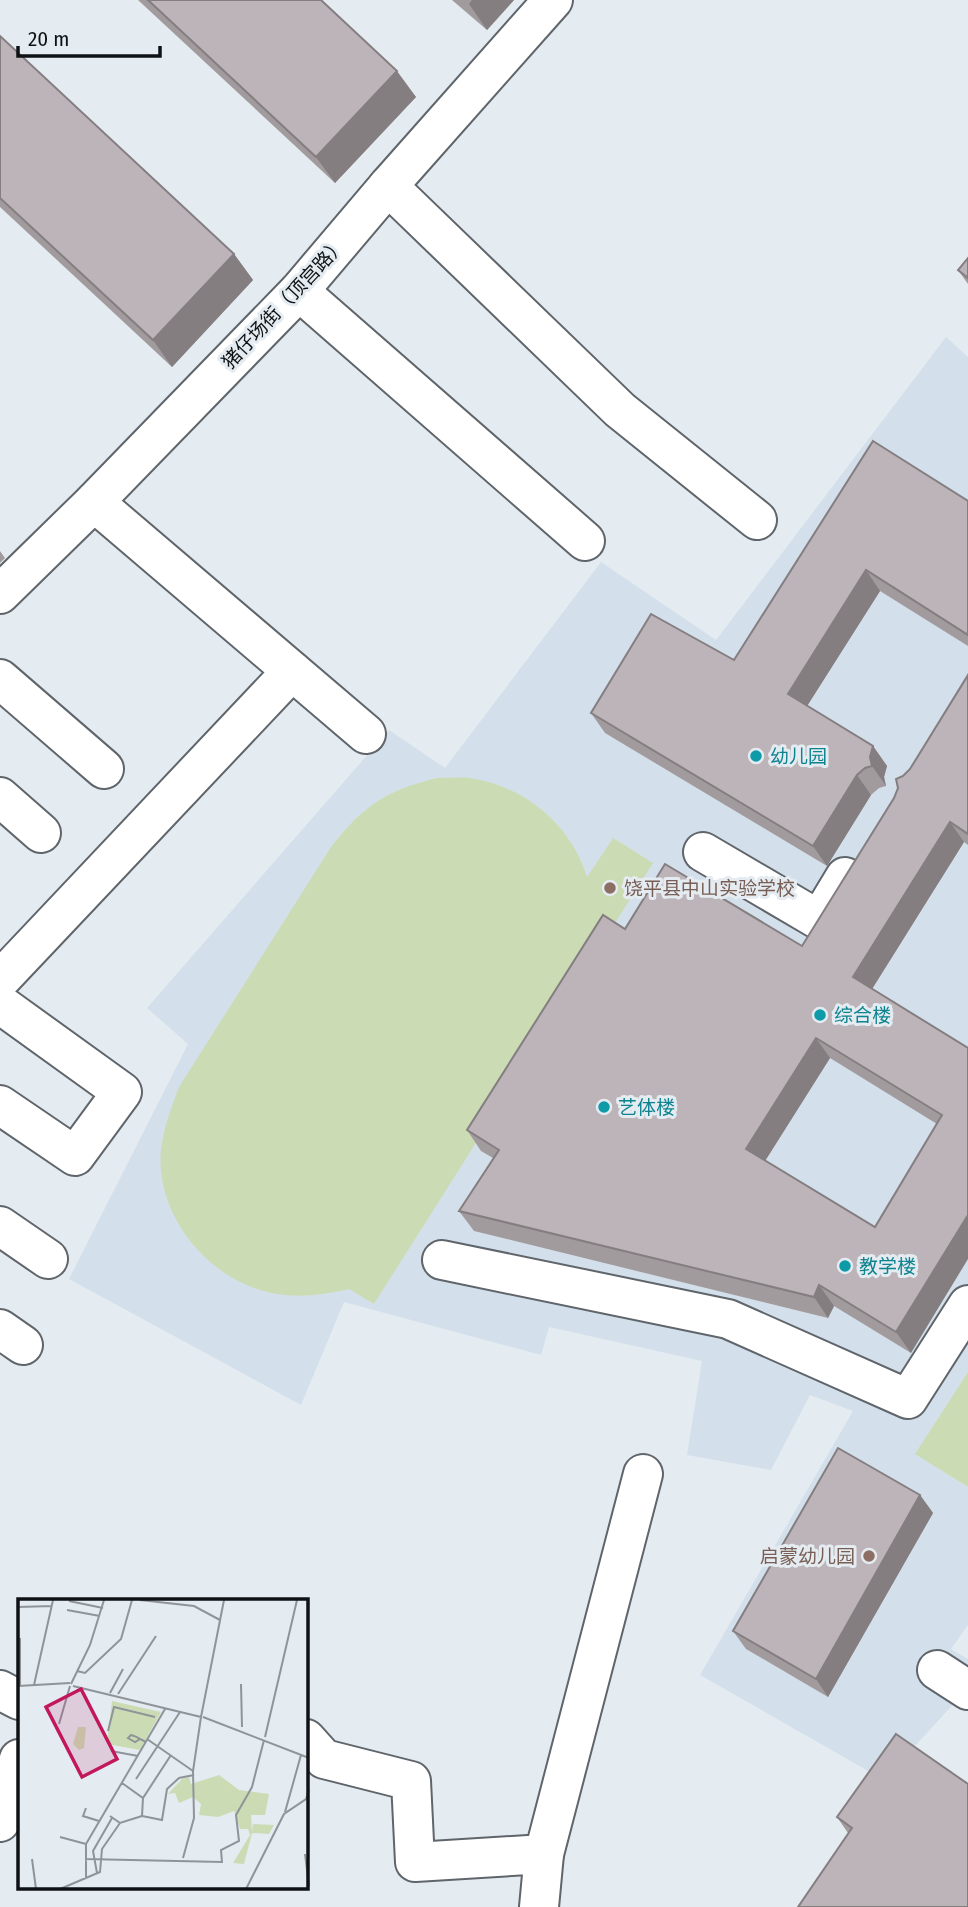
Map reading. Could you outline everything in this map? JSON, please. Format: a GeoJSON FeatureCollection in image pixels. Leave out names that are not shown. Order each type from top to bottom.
{"type":"FeatureCollection","features":[{"type":"Feature","properties":{"kind":"street","name":"猪仔场街（顶宫路）"},"geometry":{"type":"LineString","coordinates":[[0,594],[94,502],[299,291],[553,0]]}},
{"type":"Feature","properties":{"kind":"street"},"geometry":{"type":"LineString","coordinates":[[388,186],[620,410],[757,520]]}},
{"type":"Feature","properties":{"kind":"street"},"geometry":{"type":"LineString","coordinates":[[299,291],[585,541]]}},
{"type":"Feature","properties":{"kind":"street"},"geometry":{"type":"LineString","coordinates":[[94,502],[366,734]]}},
{"type":"Feature","properties":{"kind":"street"},"geometry":{"type":"LineString","coordinates":[[0,981],[292,671]]}},
{"type":"Feature","properties":{"kind":"street"},"geometry":{"type":"LineString","coordinates":[[0,679],[104,769]]}},
{"type":"Feature","properties":{"kind":"street"},"geometry":{"type":"LineString","coordinates":[[0,797],[41,833]]}},
{"type":"Feature","properties":{"kind":"street"},"geometry":{"type":"LineString","coordinates":[[702,852],[818,920],[861,852]]}},
{"type":"Feature","properties":{"kind":"street"},"geometry":{"type":"LineString","coordinates":[[0,1004],[122,1092],[75,1156],[0,1105]]}},
{"type":"Feature","properties":{"kind":"street"},"geometry":{"type":"LineString","coordinates":[[0,1226],[48,1259]]}},
{"type":"Feature","properties":{"kind":"street"},"geometry":{"type":"LineString","coordinates":[[442,1260],[728,1319],[908,1399],[968,1305]]}},
{"type":"Feature","properties":{"kind":"street"},"geometry":{"type":"LineString","coordinates":[[539,1907],[544,1854],[643,1474]]}},
{"type":"Feature","properties":{"kind":"street"},"geometry":{"type":"LineString","coordinates":[[937,1670],[968,1690]]}},
{"type":"Feature","properties":{"kind":"street"},"geometry":{"type":"LineString","coordinates":[[0,1690],[18,1699]]}},
{"type":"Feature","properties":{"kind":"street"},"geometry":{"type":"LineString","coordinates":[[308,1741],[324,1759],[411,1780],[415,1862],[544,1854]]}},
{"type":"Feature","properties":{"kind":"street"},"geometry":{"type":"LineString","coordinates":[[0,1822],[18,1762]]}},
{"type":"Feature","properties":{"kind":"shaded area","name":"饶平县中山实验学校"},"geometry":{"type":"Polygon","coordinates":[[[946,337],[968,357],[968,1372],[916,1454],[968,1487],[968,1625],[951,1649],[968,1659],[968,1688],[884,1780],[700,1675],[853,1411],[810,1395],[771,1470],[687,1455],[702,1361],[549,1327],[541,1355],[344,1302],[301,1405],[69,1279],[188,1044],[147,1008],[389,730],[445,768],[601,562],[716,640],[946,337]]]}},
{"type":"Feature","properties":{"kind":"green space"},"geometry":{"type":"Polygon","coordinates":[[[437,778],[470,778],[490,782],[527,799],[557,824],[570,840],[587,877],[613,838],[653,863],[374,1304],[349,1289],[301,1296],[260,1290],[236,1280],[214,1265],[194,1246],[179,1225],[168,1201],[161,1175],[161,1149],[171,1110],[179,1087],[331,847],[354,820],[389,794],[437,778]]]}},
{"type":"Feature","properties":{"kind":"green space"},"geometry":{"type":"Polygon","coordinates":[[[968,1372],[968,1487],[915,1454],[968,1372]]]}},
{"type":"Feature","properties":{"kind":"building"},"geometry":{"type":"Polygon","coordinates":[[[148,0],[321,0],[397,71],[316,157],[148,0]]]}},
{"type":"Feature","properties":{"kind":"building"},"geometry":{"type":"Polygon","coordinates":[[[0,36],[234,254],[153,340],[0,198],[0,36]]]}},
{"type":"Feature","properties":{"kind":"building"},"geometry":{"type":"Polygon","coordinates":[[[968,258],[968,278],[958,270],[968,258]]]}},
{"type":"Feature","properties":{"kind":"building"},"geometry":{"type":"Polygon","coordinates":[[[873,441],[968,501],[968,635],[866,570],[788,694],[873,746],[870,757],[872,766],[857,775],[813,846],[591,713],[651,614],[734,660],[873,441]]]}},
{"type":"Feature","properties":{"kind":"building"},"geometry":{"type":"Polygon","coordinates":[[[968,675],[968,834],[950,822],[853,977],[968,1048],[968,1215],[896,1332],[819,1285],[814,1297],[459,1211],[499,1150],[467,1130],[603,915],[625,929],[665,864],[802,946],[894,798],[898,788],[896,779],[910,769],[968,675]],[[816,1038],[746,1149],[875,1227],[942,1115],[816,1038]]]}},
{"type":"Feature","properties":{"kind":"building"},"geometry":{"type":"Polygon","coordinates":[[[838,1448],[920,1495],[816,1679],[733,1631],[838,1448]]]}},
{"type":"Feature","properties":{"kind":"building"},"geometry":{"type":"Polygon","coordinates":[[[896,1734],[968,1784],[968,1907],[798,1907],[852,1828],[837,1817],[896,1734]]]}},
{"type":"Feature","properties":{"kind":"place","name":"幼儿园"},"geometry":{"type":"Point","coordinates":[756,756]}},
{"type":"Feature","properties":{"kind":"place","name":"饶平县中山实验学校"},"geometry":{"type":"Point","coordinates":[610,888]}},
{"type":"Feature","properties":{"kind":"place","name":"综合楼"},"geometry":{"type":"Point","coordinates":[820,1015]}},
{"type":"Feature","properties":{"kind":"place","name":"艺体楼"},"geometry":{"type":"Point","coordinates":[604,1107]}},
{"type":"Feature","properties":{"kind":"place","name":"教学楼"},"geometry":{"type":"Point","coordinates":[845,1266]}},
{"type":"Feature","properties":{"kind":"place","name":"启蒙幼儿园"},"geometry":{"type":"Point","coordinates":[869,1556]}}]}
